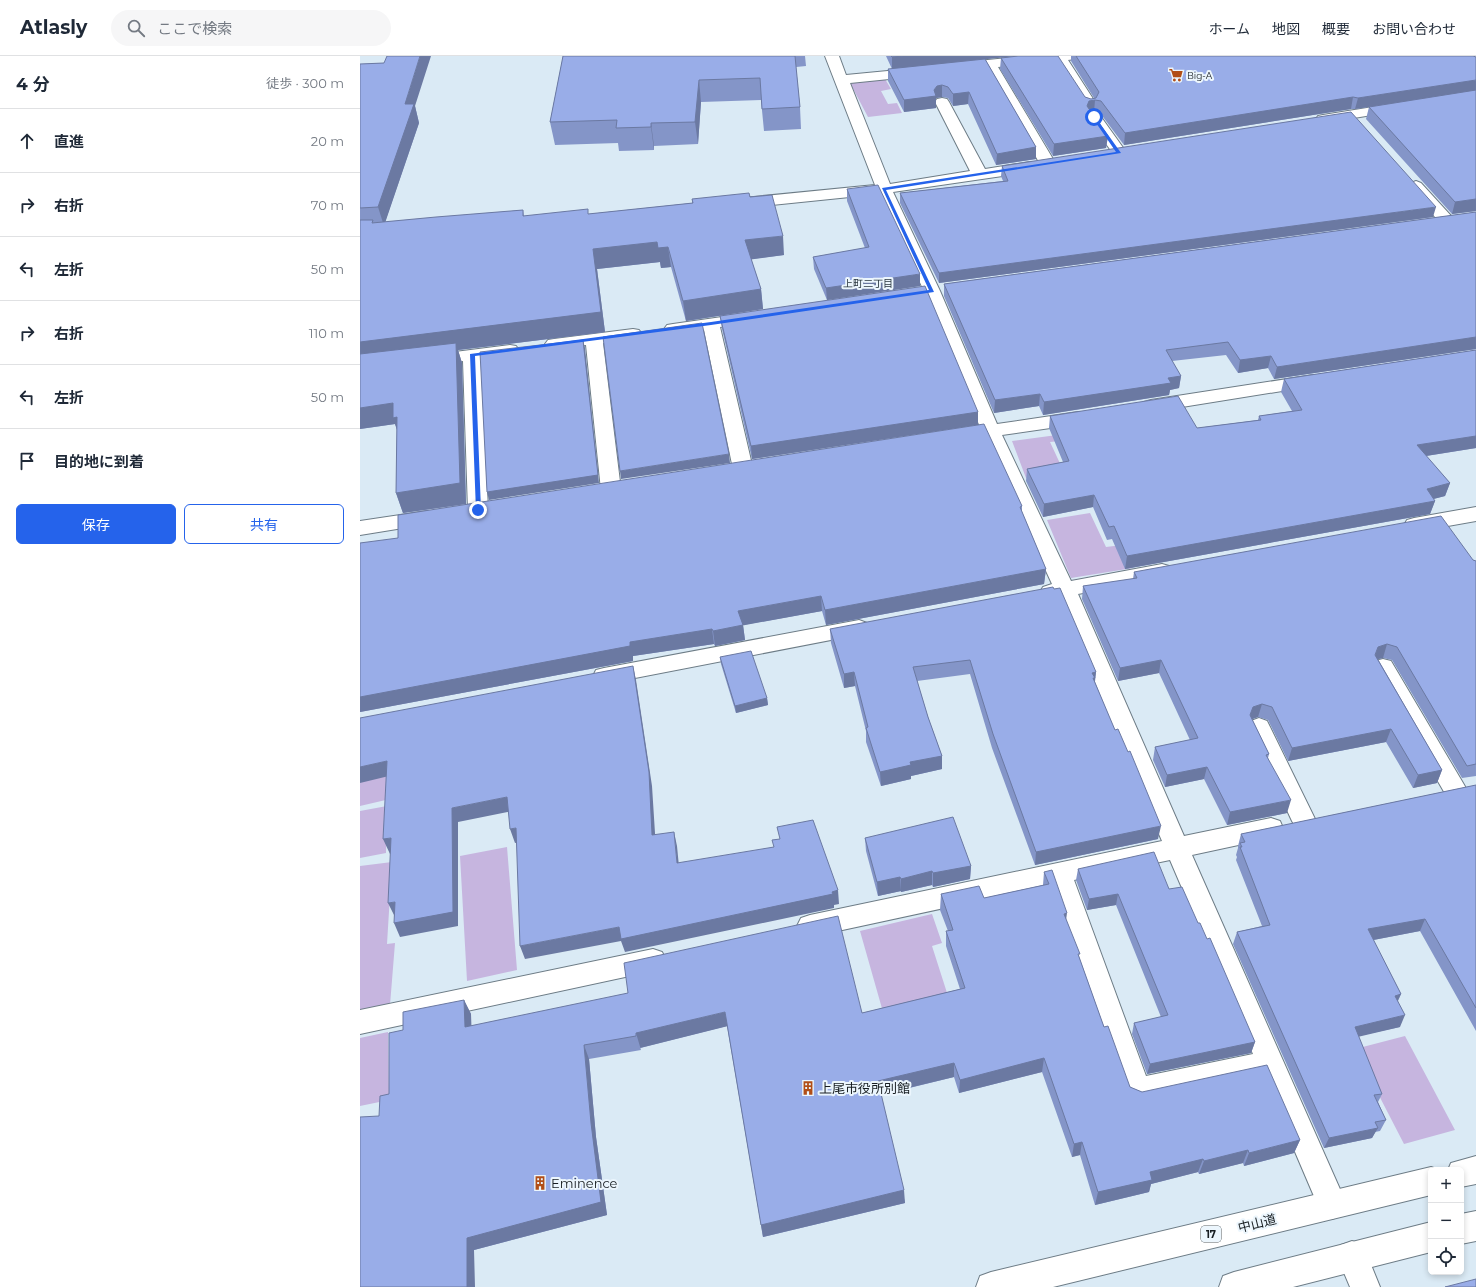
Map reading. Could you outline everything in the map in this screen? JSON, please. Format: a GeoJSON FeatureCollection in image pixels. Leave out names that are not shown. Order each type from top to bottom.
{"type":"FeatureCollection","features":[{"type":"Feature","properties":{"kind":"main road"},"geometry":{"type":"LineString","coordinates":[[832,56],[884,189],[932,291],[991,431],[1065,589],[1332,1205]]}},
{"type":"Feature","properties":{"kind":"main road"},"geometry":{"type":"LineString","coordinates":[[841,80],[1064,57],[1092,111],[1119,152]]}},
{"type":"Feature","properties":{"kind":"main road"},"geometry":{"type":"LineString","coordinates":[[989,64],[1048,164]]}},
{"type":"Feature","properties":{"kind":"main road"},"geometry":{"type":"LineString","coordinates":[[942,102],[980,175]]}},
{"type":"Feature","properties":{"kind":"main road"},"geometry":{"type":"LineString","coordinates":[[1312,121],[1414,105]]}},
{"type":"Feature","properties":{"kind":"main road"},"geometry":{"type":"LineString","coordinates":[[1351,114],[1362,126]]}},
{"type":"Feature","properties":{"kind":"main road"},"geometry":{"type":"LineString","coordinates":[[1103,155],[1134,150]]}},
{"type":"Feature","properties":{"kind":"main road"},"geometry":{"type":"LineString","coordinates":[[727,205],[884,189],[1064,161]]}},
{"type":"Feature","properties":{"kind":"main road"},"geometry":{"type":"LineString","coordinates":[[1404,174],[1447,221]]}},
{"type":"Feature","properties":{"kind":"main road"},"geometry":{"type":"LineString","coordinates":[[412,362],[766,316]]}},
{"type":"Feature","properties":{"kind":"main road"},"geometry":{"type":"LineString","coordinates":[[711,324],[743,469]]}},
{"type":"Feature","properties":{"kind":"main road"},"geometry":{"type":"LineString","coordinates":[[594,339],[611,490]]}},
{"type":"Feature","properties":{"kind":"main road"},"geometry":{"type":"LineString","coordinates":[[360,528],[470,511],[472,355]]}},
{"type":"Feature","properties":{"kind":"main road"},"geometry":{"type":"LineString","coordinates":[[1132,409],[1328,379]]}},
{"type":"Feature","properties":{"kind":"main road"},"geometry":{"type":"LineString","coordinates":[[960,436],[1093,415]]}},
{"type":"Feature","properties":{"kind":"main road"},"geometry":{"type":"LineString","coordinates":[[1394,529],[1476,514]]}},
{"type":"Feature","properties":{"kind":"main road"},"geometry":{"type":"LineString","coordinates":[[1442,520],[1454,538]]}},
{"type":"Feature","properties":{"kind":"main road"},"geometry":{"type":"LineString","coordinates":[[1033,595],[1182,568]]}},
{"type":"Feature","properties":{"kind":"main road"},"geometry":{"type":"LineString","coordinates":[[587,680],[877,625]]}},
{"type":"Feature","properties":{"kind":"main road"},"geometry":{"type":"LineString","coordinates":[[1382,667],[1455,790]]}},
{"type":"Feature","properties":{"kind":"main road"},"geometry":{"type":"LineString","coordinates":[[787,931],[1316,818],[1259,727]]}},
{"type":"Feature","properties":{"kind":"main road"},"geometry":{"type":"LineString","coordinates":[[1059,873],[1138,1091],[1270,1063]]}},
{"type":"Feature","properties":{"kind":"main road"},"geometry":{"type":"LineString","coordinates":[[360,1022],[678,954]]}},
{"type":"Feature","properties":{"kind":"main road"},"geometry":{"type":"LineString","coordinates":[[1464,1172],[1476,1170]]}},
{"type":"Feature","properties":{"kind":"main road","name":"中山道"},"geometry":{"type":"LineString","coordinates":[[990,1287],[1428,1182]]}},
{"type":"Feature","properties":{"kind":"main road"},"geometry":{"type":"LineString","coordinates":[[1464,1228],[1476,1226]]}},
{"type":"Feature","properties":{"kind":"main road"},"geometry":{"type":"LineString","coordinates":[[1234,1287],[1428,1238]]}},
{"type":"Feature","properties":{"kind":"main road"},"geometry":{"type":"LineString","coordinates":[[1352,1256],[1366,1287]]}},
{"type":"Feature","properties":{"kind":"shaded area"},"geometry":{"type":"Polygon","coordinates":[[[885,79],[891,89],[881,91],[888,104],[897,103],[902,113],[868,117],[850,83],[885,79]]]}},
{"type":"Feature","properties":{"kind":"shaded area"},"geometry":{"type":"Polygon","coordinates":[[[1057,435],[1060,441],[1050,442],[1064,472],[1026,478],[1012,441],[1057,435]]]}},
{"type":"Feature","properties":{"kind":"shaded area"},"geometry":{"type":"Polygon","coordinates":[[[1090,513],[1106,547],[1122,545],[1133,568],[1071,578],[1047,520],[1090,513]]]}},
{"type":"Feature","properties":{"kind":"shaded area"},"geometry":{"type":"Polygon","coordinates":[[[385,732],[390,799],[360,806],[360,738],[385,732]]]}},
{"type":"Feature","properties":{"kind":"shaded area"},"geometry":{"type":"Polygon","coordinates":[[[387,806],[386,853],[360,858],[360,811],[387,806]]]}},
{"type":"Feature","properties":{"kind":"shaded area"},"geometry":{"type":"Polygon","coordinates":[[[507,847],[517,970],[467,981],[460,856],[507,847]]]}},
{"type":"Feature","properties":{"kind":"shaded area"},"geometry":{"type":"Polygon","coordinates":[[[392,862],[387,944],[395,943],[390,1005],[360,1011],[360,866],[392,862]]]}},
{"type":"Feature","properties":{"kind":"shaded area"},"geometry":{"type":"Polygon","coordinates":[[[932,914],[942,943],[932,946],[948,996],[883,1012],[860,931],[932,914]]]}},
{"type":"Feature","properties":{"kind":"shaded area"},"geometry":{"type":"Polygon","coordinates":[[[388,1032],[389,1100],[360,1106],[360,1038],[388,1032]]]}},
{"type":"Feature","properties":{"kind":"shaded area"},"geometry":{"type":"Polygon","coordinates":[[[1405,1036],[1455,1130],[1404,1144],[1355,1049],[1405,1036]]]}},
{"type":"Feature","properties":{"kind":"building"},"geometry":{"type":"Polygon","coordinates":[[[387,56],[420,56],[405,104],[414,104],[378,207],[360,208],[360,64],[384,63],[387,56]]]}},
{"type":"Feature","properties":{"kind":"building"},"geometry":{"type":"Polygon","coordinates":[[[563,56],[795,56],[800,107],[762,109],[760,78],[699,80],[695,122],[651,123],[651,127],[616,128],[617,120],[550,122],[563,56]]]}},
{"type":"Feature","properties":{"kind":"building"},"geometry":{"type":"Polygon","coordinates":[[[1018,56],[1058,56],[1085,97],[1091,99],[1096,98],[1099,92],[1076,56],[1473,56],[1476,57],[1476,80],[1358,98],[1353,97],[1125,133],[1101,101],[1095,100],[1089,101],[1087,106],[1108,136],[1054,144],[1001,58],[1018,56]]]}},
{"type":"Feature","properties":{"kind":"building"},"geometry":{"type":"Polygon","coordinates":[[[985,59],[1036,147],[997,154],[969,92],[953,94],[948,87],[942,85],[937,86],[934,90],[936,96],[904,100],[888,69],[985,59]]]}},
{"type":"Feature","properties":{"kind":"building"},"geometry":{"type":"Polygon","coordinates":[[[1476,90],[1476,199],[1455,202],[1369,107],[1476,90]]]}},
{"type":"Feature","properties":{"kind":"building"},"geometry":{"type":"Polygon","coordinates":[[[1351,112],[1436,207],[939,273],[900,193],[1008,181],[1002,166],[1351,112]]]}},
{"type":"Feature","properties":{"kind":"building"},"geometry":{"type":"Polygon","coordinates":[[[878,185],[920,274],[826,288],[813,257],[869,247],[847,189],[878,185]]]}},
{"type":"Feature","properties":{"kind":"building"},"geometry":{"type":"Polygon","coordinates":[[[749,193],[750,197],[772,195],[783,236],[745,240],[761,289],[683,301],[668,247],[658,248],[657,242],[593,249],[601,312],[360,342],[360,220],[373,220],[372,223],[523,210],[523,216],[588,209],[588,214],[693,203],[692,199],[749,193]]]}},
{"type":"Feature","properties":{"kind":"building"},"geometry":{"type":"Polygon","coordinates":[[[1476,212],[1476,337],[1277,367],[1271,356],[1240,360],[1228,342],[1166,350],[1181,376],[1168,378],[1171,383],[1044,402],[1040,394],[995,400],[944,284],[1476,212]]]}},
{"type":"Feature","properties":{"kind":"building"},"geometry":{"type":"Polygon","coordinates":[[[925,286],[978,412],[751,446],[720,316],[925,286]]]}},
{"type":"Feature","properties":{"kind":"building"},"geometry":{"type":"Polygon","coordinates":[[[702,323],[729,454],[620,471],[603,337],[702,323]]]}},
{"type":"Feature","properties":{"kind":"building"},"geometry":{"type":"Polygon","coordinates":[[[583,340],[598,475],[487,492],[480,352],[583,340]]]}},
{"type":"Feature","properties":{"kind":"building"},"geometry":{"type":"Polygon","coordinates":[[[456,343],[460,483],[396,493],[397,417],[393,418],[393,403],[360,408],[360,354],[456,343]]]}},
{"type":"Feature","properties":{"kind":"building"},"geometry":{"type":"Polygon","coordinates":[[[1476,350],[1476,436],[1417,445],[1450,483],[1427,489],[1435,501],[1127,556],[1114,526],[1109,527],[1094,495],[1044,504],[1027,469],[1069,461],[1050,416],[1178,396],[1197,428],[1261,420],[1259,416],[1302,410],[1284,379],[1476,350]]]}},
{"type":"Feature","properties":{"kind":"building"},"geometry":{"type":"Polygon","coordinates":[[[984,424],[1022,506],[1020,507],[1046,569],[825,610],[821,596],[738,611],[743,625],[713,631],[712,629],[630,642],[630,646],[360,697],[360,543],[398,538],[398,515],[984,424]]]}},
{"type":"Feature","properties":{"kind":"building"},"geometry":{"type":"Polygon","coordinates":[[[1441,516],[1473,560],[1476,561],[1476,764],[1467,766],[1397,647],[1387,644],[1378,647],[1375,655],[1442,770],[1418,775],[1391,729],[1292,748],[1272,707],[1262,704],[1253,707],[1250,715],[1269,754],[1266,755],[1291,800],[1230,812],[1207,767],[1167,775],[1155,747],[1198,738],[1161,660],[1120,668],[1083,586],[1137,578],[1134,572],[1441,516]]]}},
{"type":"Feature","properties":{"kind":"building"},"geometry":{"type":"Polygon","coordinates":[[[1053,587],[1054,589],[1060,588],[1096,672],[1092,673],[1095,678],[1093,678],[1115,730],[1118,729],[1128,752],[1130,751],[1161,826],[1036,852],[993,734],[970,660],[913,667],[928,717],[942,756],[910,762],[911,765],[880,772],[866,728],[868,727],[854,672],[844,674],[830,629],[1053,587]]]}},
{"type":"Feature","properties":{"kind":"building"},"geometry":{"type":"Polygon","coordinates":[[[751,651],[767,698],[735,706],[720,657],[751,651]]]}},
{"type":"Feature","properties":{"kind":"building"},"geometry":{"type":"Polygon","coordinates":[[[633,666],[649,772],[652,835],[674,832],[677,863],[774,847],[772,840],[780,839],[777,827],[813,820],[838,890],[832,892],[833,894],[621,939],[619,927],[520,946],[516,828],[510,829],[507,797],[452,808],[453,912],[394,923],[395,902],[388,903],[391,838],[383,839],[387,761],[360,767],[360,718],[633,666]]]}},
{"type":"Feature","properties":{"kind":"building"},"geometry":{"type":"Polygon","coordinates":[[[1476,785],[1476,1008],[1425,919],[1368,929],[1401,994],[1395,996],[1405,1015],[1355,1027],[1382,1094],[1374,1095],[1386,1120],[1375,1122],[1378,1128],[1329,1138],[1237,932],[1270,925],[1240,847],[1242,847],[1240,843],[1245,842],[1241,834],[1476,785]]]}},
{"type":"Feature","properties":{"kind":"building"},"geometry":{"type":"Polygon","coordinates":[[[953,817],[971,866],[933,873],[932,871],[901,879],[900,877],[877,882],[865,838],[953,817]]]}},
{"type":"Feature","properties":{"kind":"building"},"geometry":{"type":"Polygon","coordinates":[[[1154,852],[1169,889],[1182,887],[1198,923],[1200,923],[1207,939],[1210,938],[1255,1042],[1150,1064],[1134,1023],[1168,1015],[1118,894],[1089,899],[1078,869],[1154,852]]]}},
{"type":"Feature","properties":{"kind":"building"},"geometry":{"type":"Polygon","coordinates":[[[1052,870],[1067,913],[1064,914],[1080,954],[1078,954],[1104,1027],[1108,1026],[1130,1087],[1142,1092],[1267,1065],[1300,1140],[1249,1153],[1248,1150],[1150,1172],[1152,1180],[1098,1192],[1082,1142],[1074,1144],[1044,1058],[960,1080],[954,1063],[878,1081],[904,1190],[761,1225],[725,1012],[636,1033],[636,1036],[584,1045],[591,1123],[601,1202],[467,1238],[467,1287],[360,1287],[360,1117],[379,1116],[380,1096],[389,1094],[389,1033],[403,1030],[403,1012],[464,1000],[465,1027],[628,993],[624,963],[838,916],[862,1013],[965,988],[946,931],[953,930],[941,894],[979,886],[984,898],[1049,884],[1044,872],[1052,870]]]}},
{"type":"Feature","properties":{"kind":"building"},"geometry":{"type":"Polygon","coordinates":[[[1476,1279],[1476,1287],[1445,1287],[1476,1279]]]}},
{"type":"Feature","properties":{"kind":"place","name":"Big-A"},"geometry":{"type":"Point","coordinates":[1176,75]}},
{"type":"Feature","properties":{"kind":"place","name":"上尾市役所別館"},"geometry":{"type":"Point","coordinates":[808,1088]}},
{"type":"Feature","properties":{"kind":"place","name":"Eminence"},"geometry":{"type":"Point","coordinates":[540,1183]}},
{"type":"Feature","properties":{"kind":"district","name":"上町二丁目"},"geometry":{"type":"Point","coordinates":[868,283]}},
{"type":"Feature","properties":{"kind":"route"},"geometry":{"type":"LineString","coordinates":[[478,510],[472,355],[711,324],[932,291],[884,189],[1119,152],[1094,117]]}}]}
